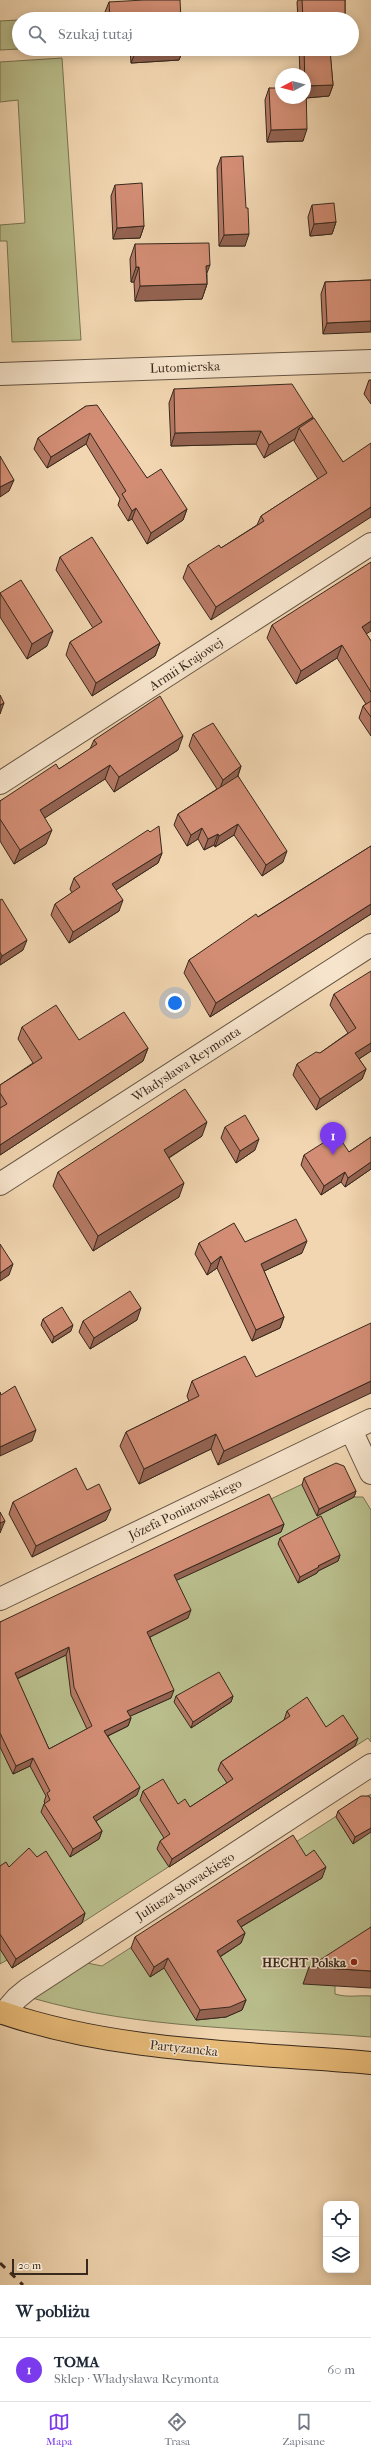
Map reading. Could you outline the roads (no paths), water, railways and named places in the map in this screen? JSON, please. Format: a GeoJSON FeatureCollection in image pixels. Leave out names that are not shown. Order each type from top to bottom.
{"type":"FeatureCollection","features":[{"type":"Feature","properties":{"kind":"main road","name":"Partyzancka"},"geometry":{"type":"LineString","coordinates":[[2,2013],[64,2030],[138,2044],[185,2050],[371,2063]]}},
{"type":"Feature","properties":{"kind":"street","name":"Lutomierska"},"geometry":{"type":"LineString","coordinates":[[0,374],[371,361]]}},
{"type":"Feature","properties":{"kind":"street","name":"Armii Krajowej"},"geometry":{"type":"LineString","coordinates":[[0,783],[371,544]]}},
{"type":"Feature","properties":{"kind":"street","name":"Władysława Reymonta"},"geometry":{"type":"LineString","coordinates":[[0,1184],[371,945]]}},
{"type":"Feature","properties":{"kind":"street","name":"Józefa Poniatowskiego"},"geometry":{"type":"LineString","coordinates":[[0,1599],[371,1420]]}},
{"type":"Feature","properties":{"kind":"street"},"geometry":{"type":"LineString","coordinates":[[351,1430],[371,1473]]}},
{"type":"Feature","properties":{"kind":"street","name":"Juliusza Słowackiego"},"geometry":{"type":"LineString","coordinates":[[2,2013],[28,1989],[371,1764]]}},
{"type":"Feature","properties":{"kind":"railway"},"geometry":{"type":"LineString","coordinates":[[0,2263],[23,2285]]}},
{"type":"Feature","properties":{"kind":"place","name":"TOMA"},"geometry":{"type":"Point","coordinates":[333,1155]}},
{"type":"Feature","properties":{"kind":"place","name":"HECHT Polska"},"geometry":{"type":"Point","coordinates":[354,1962]}}]}
